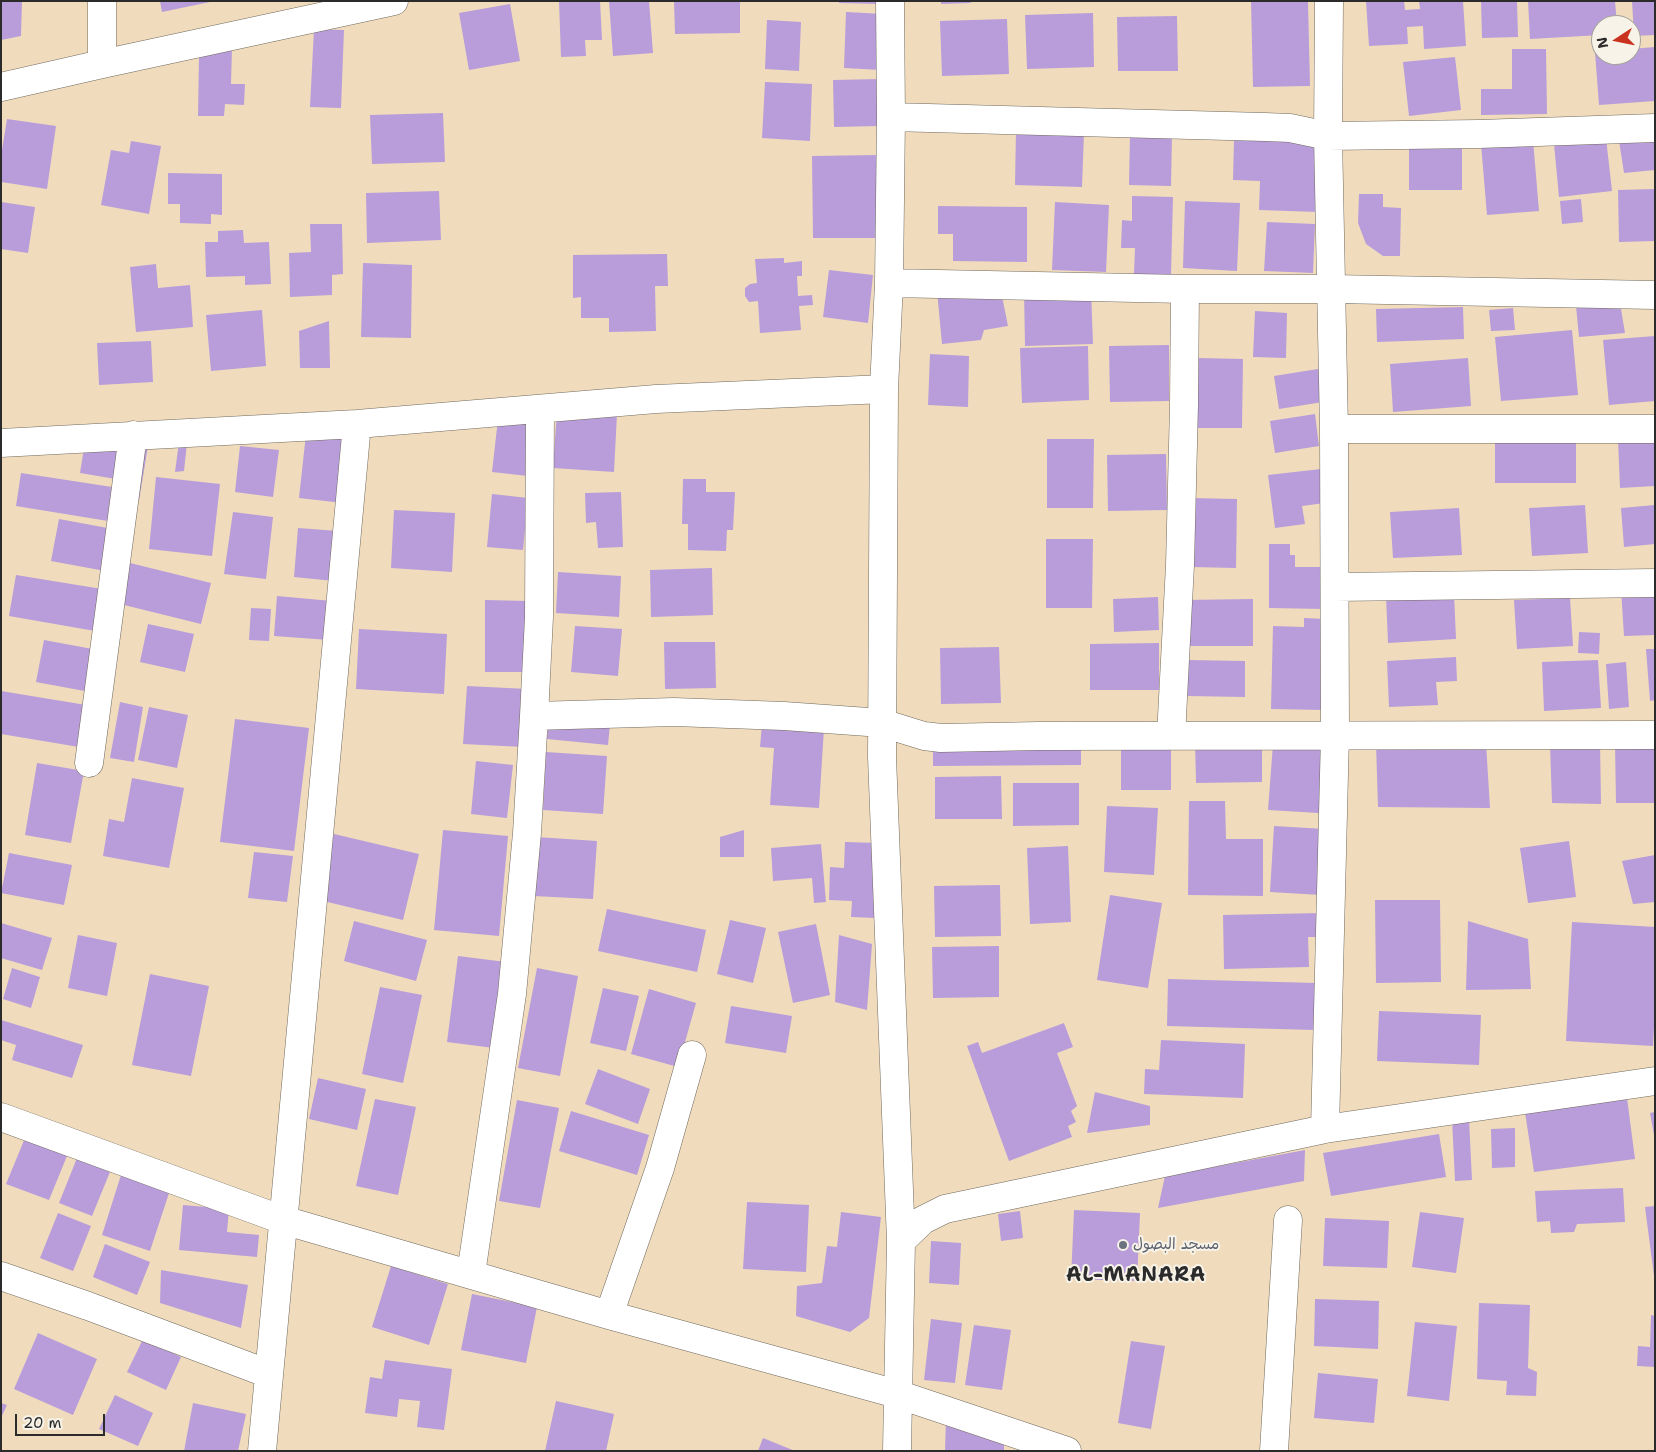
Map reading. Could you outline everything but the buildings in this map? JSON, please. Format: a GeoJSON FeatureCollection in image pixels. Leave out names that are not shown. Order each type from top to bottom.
{"type":"FeatureCollection","features":[{"type":"Feature","properties":{"kind":"street"},"geometry":{"type":"LineString","coordinates":[[102,1],[102,64]]}},
{"type":"Feature","properties":{"kind":"street"},"geometry":{"type":"LineString","coordinates":[[890,1],[891,117],[889,283],[884,390],[882,757],[901,1241],[897,1451]]}},
{"type":"Feature","properties":{"kind":"street"},"geometry":{"type":"LineString","coordinates":[[1325,1129],[1335,735],[1334,429],[1328,136],[1329,1]]}},
{"type":"Feature","properties":{"kind":"street"},"geometry":{"type":"LineString","coordinates":[[1,87],[378,3]]}},
{"type":"Feature","properties":{"kind":"street"},"geometry":{"type":"LineString","coordinates":[[891,117],[1290,128],[1328,136],[1655,128]]}},
{"type":"Feature","properties":{"kind":"street"},"geometry":{"type":"LineString","coordinates":[[889,283],[1655,295]]}},
{"type":"Feature","properties":{"kind":"street"},"geometry":{"type":"LineString","coordinates":[[1171,736],[1180,565],[1185,289]]}},
{"type":"Feature","properties":{"kind":"street"},"geometry":{"type":"LineString","coordinates":[[1,443],[357,424],[666,399],[884,390]]}},
{"type":"Feature","properties":{"kind":"street"},"geometry":{"type":"LineString","coordinates":[[471,1274],[512,994],[527,833],[539,616],[540,409]]}},
{"type":"Feature","properties":{"kind":"street"},"geometry":{"type":"LineString","coordinates":[[262,1451],[357,424]]}},
{"type":"Feature","properties":{"kind":"street"},"geometry":{"type":"LineString","coordinates":[[1334,429],[1655,429]]}},
{"type":"Feature","properties":{"kind":"street"},"geometry":{"type":"LineString","coordinates":[[89,763],[133,435]]}},
{"type":"Feature","properties":{"kind":"street"},"geometry":{"type":"LineString","coordinates":[[1335,588],[1655,583]]}},
{"type":"Feature","properties":{"kind":"street"},"geometry":{"type":"LineString","coordinates":[[534,716],[674,712],[784,716],[882,723],[924,736],[942,738],[1655,735]]}},
{"type":"Feature","properties":{"kind":"street"},"geometry":{"type":"LineString","coordinates":[[609,1315],[660,1168],[692,1055]]}},
{"type":"Feature","properties":{"kind":"street"},"geometry":{"type":"LineString","coordinates":[[901,1241],[923,1220],[945,1209],[1325,1129],[1655,1081]]}},
{"type":"Feature","properties":{"kind":"street"},"geometry":{"type":"LineString","coordinates":[[1,1116],[283,1220],[609,1315],[897,1394],[1067,1451]]}},
{"type":"Feature","properties":{"kind":"street"},"geometry":{"type":"LineString","coordinates":[[1274,1451],[1288,1220]]}},
{"type":"Feature","properties":{"kind":"street"},"geometry":{"type":"LineString","coordinates":[[1,1276],[88,1306],[269,1374]]}},
{"type":"Feature","properties":{"kind":"place","name":"مسجد البصول"},"geometry":{"type":"Point","coordinates":[1123,1245]}},
{"type":"Feature","properties":{"kind":"district","name":"AL-MANARA"},"geometry":{"type":"Point","coordinates":[1136,1276]}}]}
